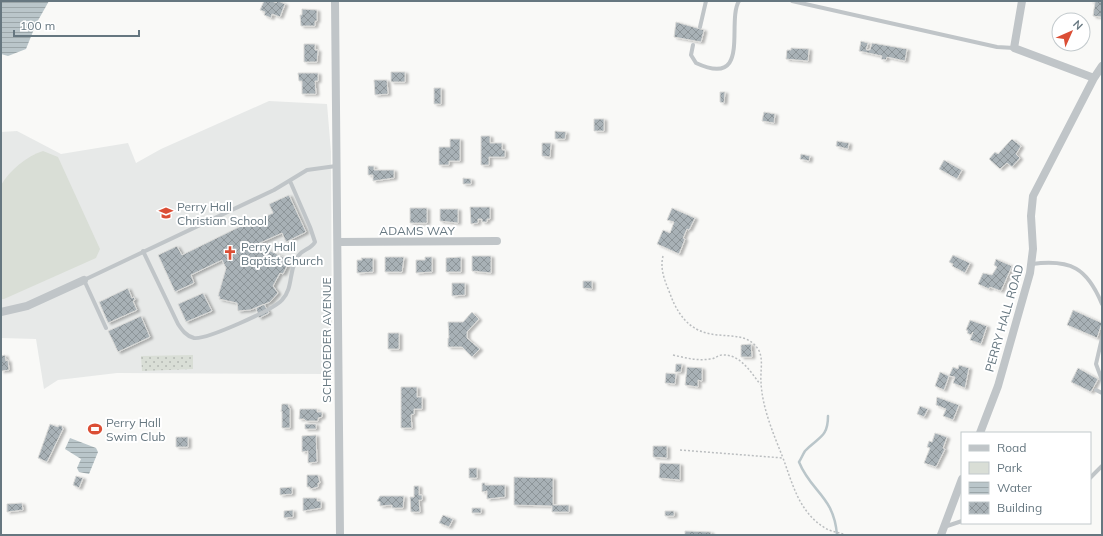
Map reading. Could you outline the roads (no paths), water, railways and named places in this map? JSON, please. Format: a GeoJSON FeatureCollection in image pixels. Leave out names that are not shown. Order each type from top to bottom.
{"type":"FeatureCollection","features":[{"type":"Feature","properties":{"kind":"street","name":"SCHROEDER AVENUE"},"geometry":{"type":"LineString","coordinates":[[335,1],[340,535]]}},
{"type":"Feature","properties":{"kind":"street"},"geometry":{"type":"LineString","coordinates":[[1022,1],[1014,48],[1094,78]]}},
{"type":"Feature","properties":{"kind":"street","name":"PERRY HALL ROAD"},"geometry":{"type":"LineString","coordinates":[[980,432],[1001,375],[1032,264],[1033,196],[1094,78],[1102,66]]}},
{"type":"Feature","properties":{"kind":"street","name":"ADAMS WAY"},"geometry":{"type":"LineString","coordinates":[[338,242],[497,242]]}},
{"type":"Feature","properties":{"kind":"street"},"geometry":{"type":"LineString","coordinates":[[1,312],[27,306],[84,280]]}},
{"type":"Feature","properties":{"kind":"street"},"geometry":{"type":"LineString","coordinates":[[943,531],[961,482]]}},
{"type":"Feature","properties":{"kind":"lane"},"geometry":{"type":"LineString","coordinates":[[700,27],[706,1]]}},
{"type":"Feature","properties":{"kind":"lane"},"geometry":{"type":"LineString","coordinates":[[693,45],[691,55],[696,63],[720,68],[728,64],[733,57],[739,1]]}},
{"type":"Feature","properties":{"kind":"lane"},"geometry":{"type":"LineString","coordinates":[[792,1],[997,47],[1014,48]]}},
{"type":"Feature","properties":{"kind":"lane"},"geometry":{"type":"LineString","coordinates":[[106,328],[84,280],[290,181],[306,170],[336,166]]}},
{"type":"Feature","properties":{"kind":"lane"},"geometry":{"type":"LineString","coordinates":[[143,251],[178,324],[185,334],[192,338],[208,337],[273,308],[283,300],[289,289],[294,265],[299,254],[313,247],[315,242],[290,181]]}},
{"type":"Feature","properties":{"kind":"lane"},"geometry":{"type":"LineString","coordinates":[[1032,264],[1062,262],[1080,270],[1093,285],[1102,304]]}},
{"type":"Feature","properties":{"kind":"lane"},"geometry":{"type":"LineString","coordinates":[[1102,338],[1096,364],[1102,380]]}},
{"type":"Feature","properties":{"kind":"lane"},"geometry":{"type":"LineString","coordinates":[[1096,390],[1102,393]]}},
{"type":"Feature","properties":{"kind":"lane"},"geometry":{"type":"LineString","coordinates":[[1091,477],[1102,466]]}},
{"type":"Feature","properties":{"kind":"lane"},"geometry":{"type":"LineString","coordinates":[[943,531],[961,522]]}},
{"type":"Feature","properties":{"kind":"water"},"geometry":{"type":"Polygon","coordinates":[[[1,1],[49,1],[36,24],[26,49],[8,56],[1,54],[1,1]]]}},
{"type":"Feature","properties":{"kind":"water"},"geometry":{"type":"Polygon","coordinates":[[[70,438],[96,448],[98,452],[89,474],[79,472],[77,468],[81,459],[65,449],[70,438]]]}},
{"type":"Feature","properties":{"kind":"waterway"},"geometry":{"type":"LineString","coordinates":[[828,416],[828,423],[824,433],[805,451],[799,462],[810,481],[827,503],[835,522],[837,535]]}},
{"type":"Feature","properties":{"kind":"place","name":"Perry Hall Christian School"},"geometry":{"type":"Point","coordinates":[166,213]}},
{"type":"Feature","properties":{"kind":"place","name":"Perry Hall Baptist Church"},"geometry":{"type":"Point","coordinates":[230,253]}},
{"type":"Feature","properties":{"kind":"place","name":"Perry Hall Swim Club"},"geometry":{"type":"Point","coordinates":[95,429]}}]}
